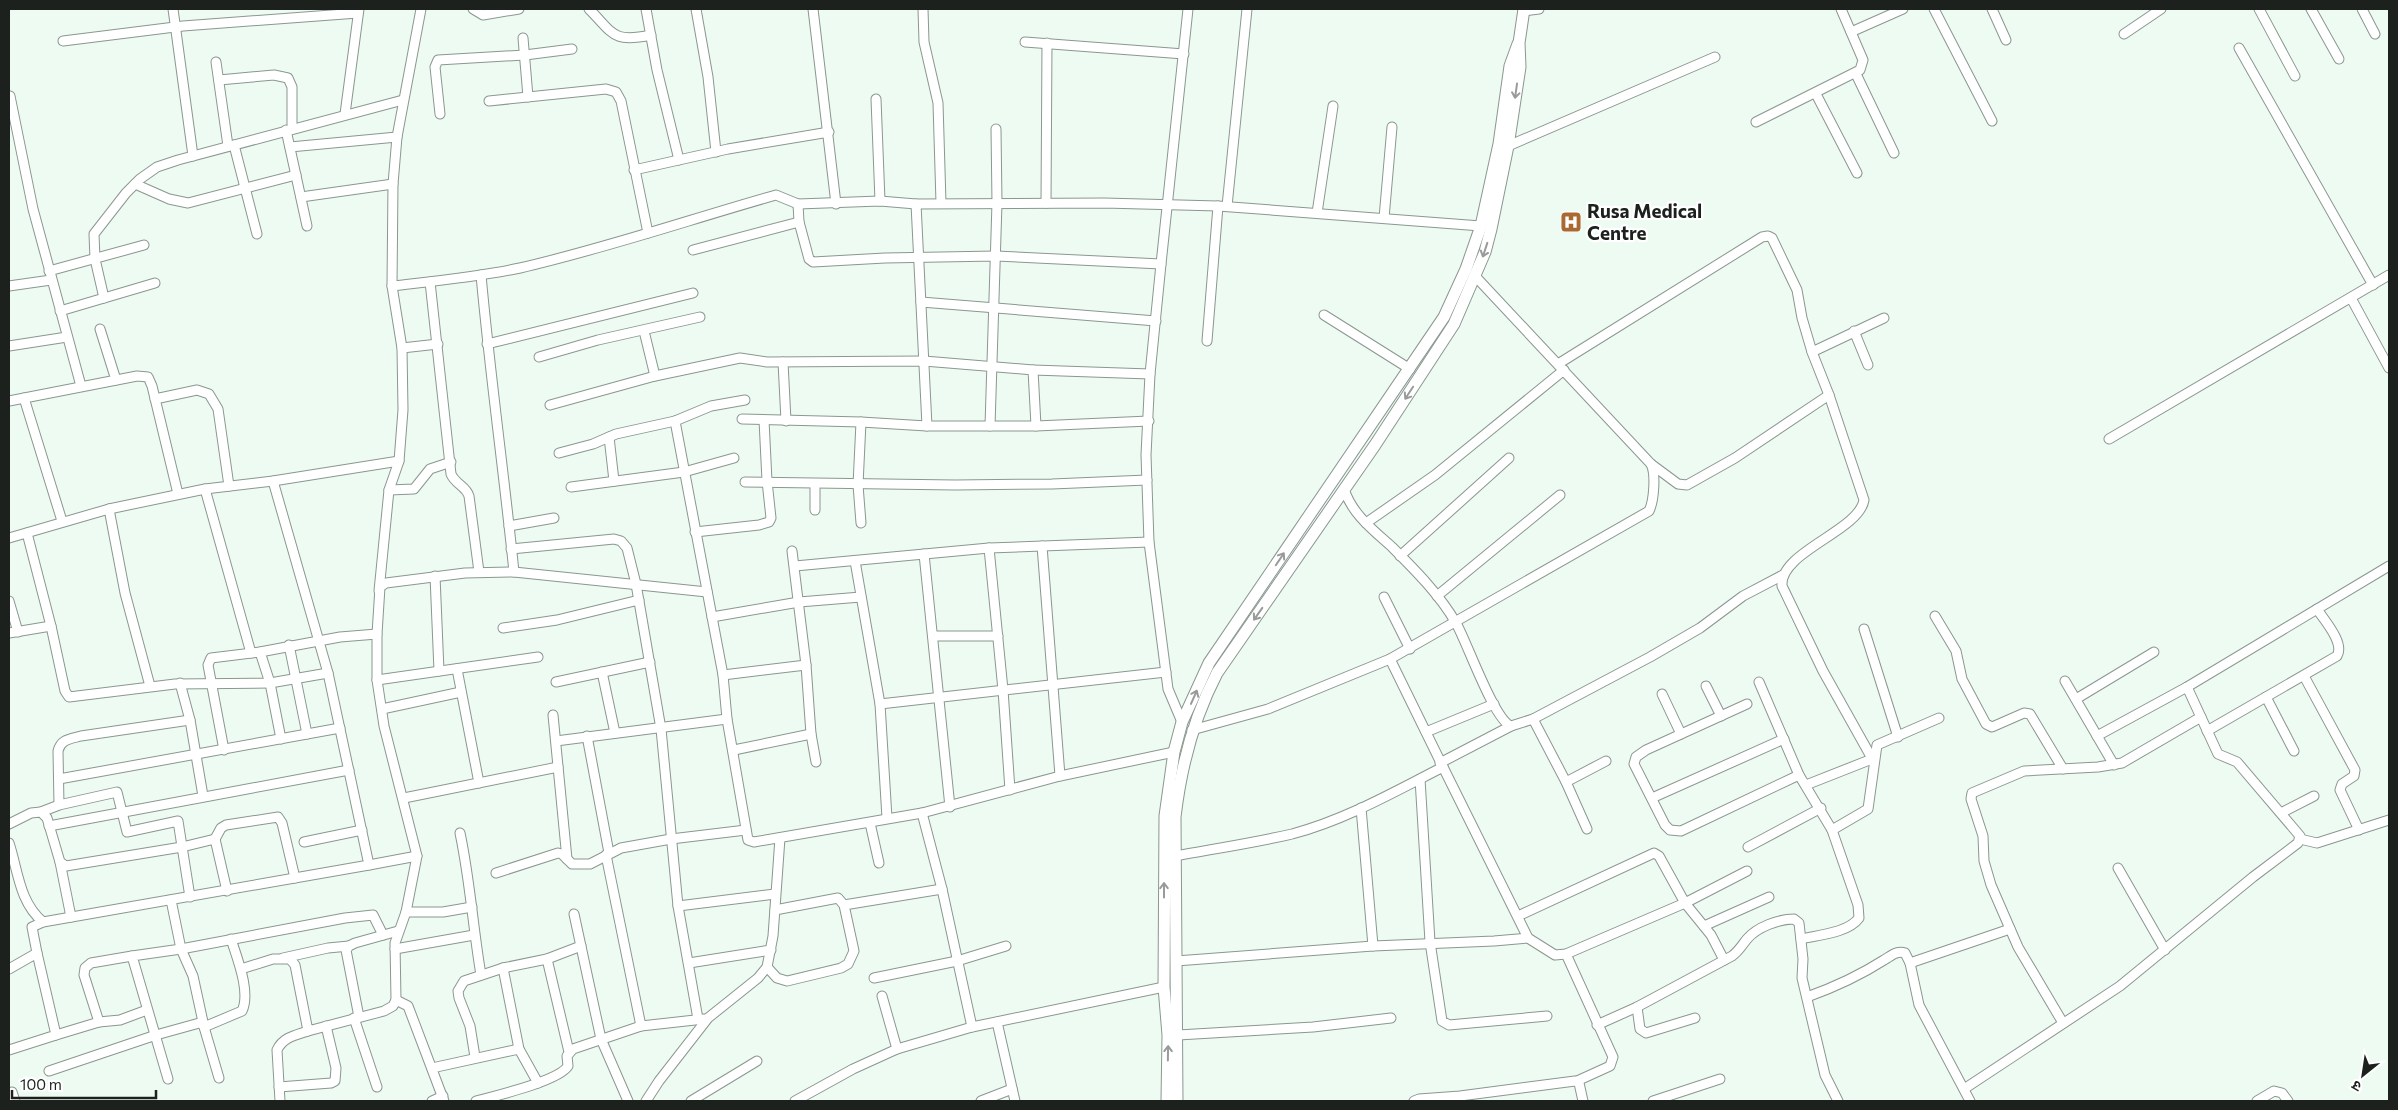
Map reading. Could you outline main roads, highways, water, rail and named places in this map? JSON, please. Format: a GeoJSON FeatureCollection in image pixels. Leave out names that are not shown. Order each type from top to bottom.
{"type":"FeatureCollection","features":[{"type":"Feature","properties":{"kind":"place","name":"Rusa Medical Centre"},"geometry":{"type":"Point","coordinates":[1571,222]}}]}
